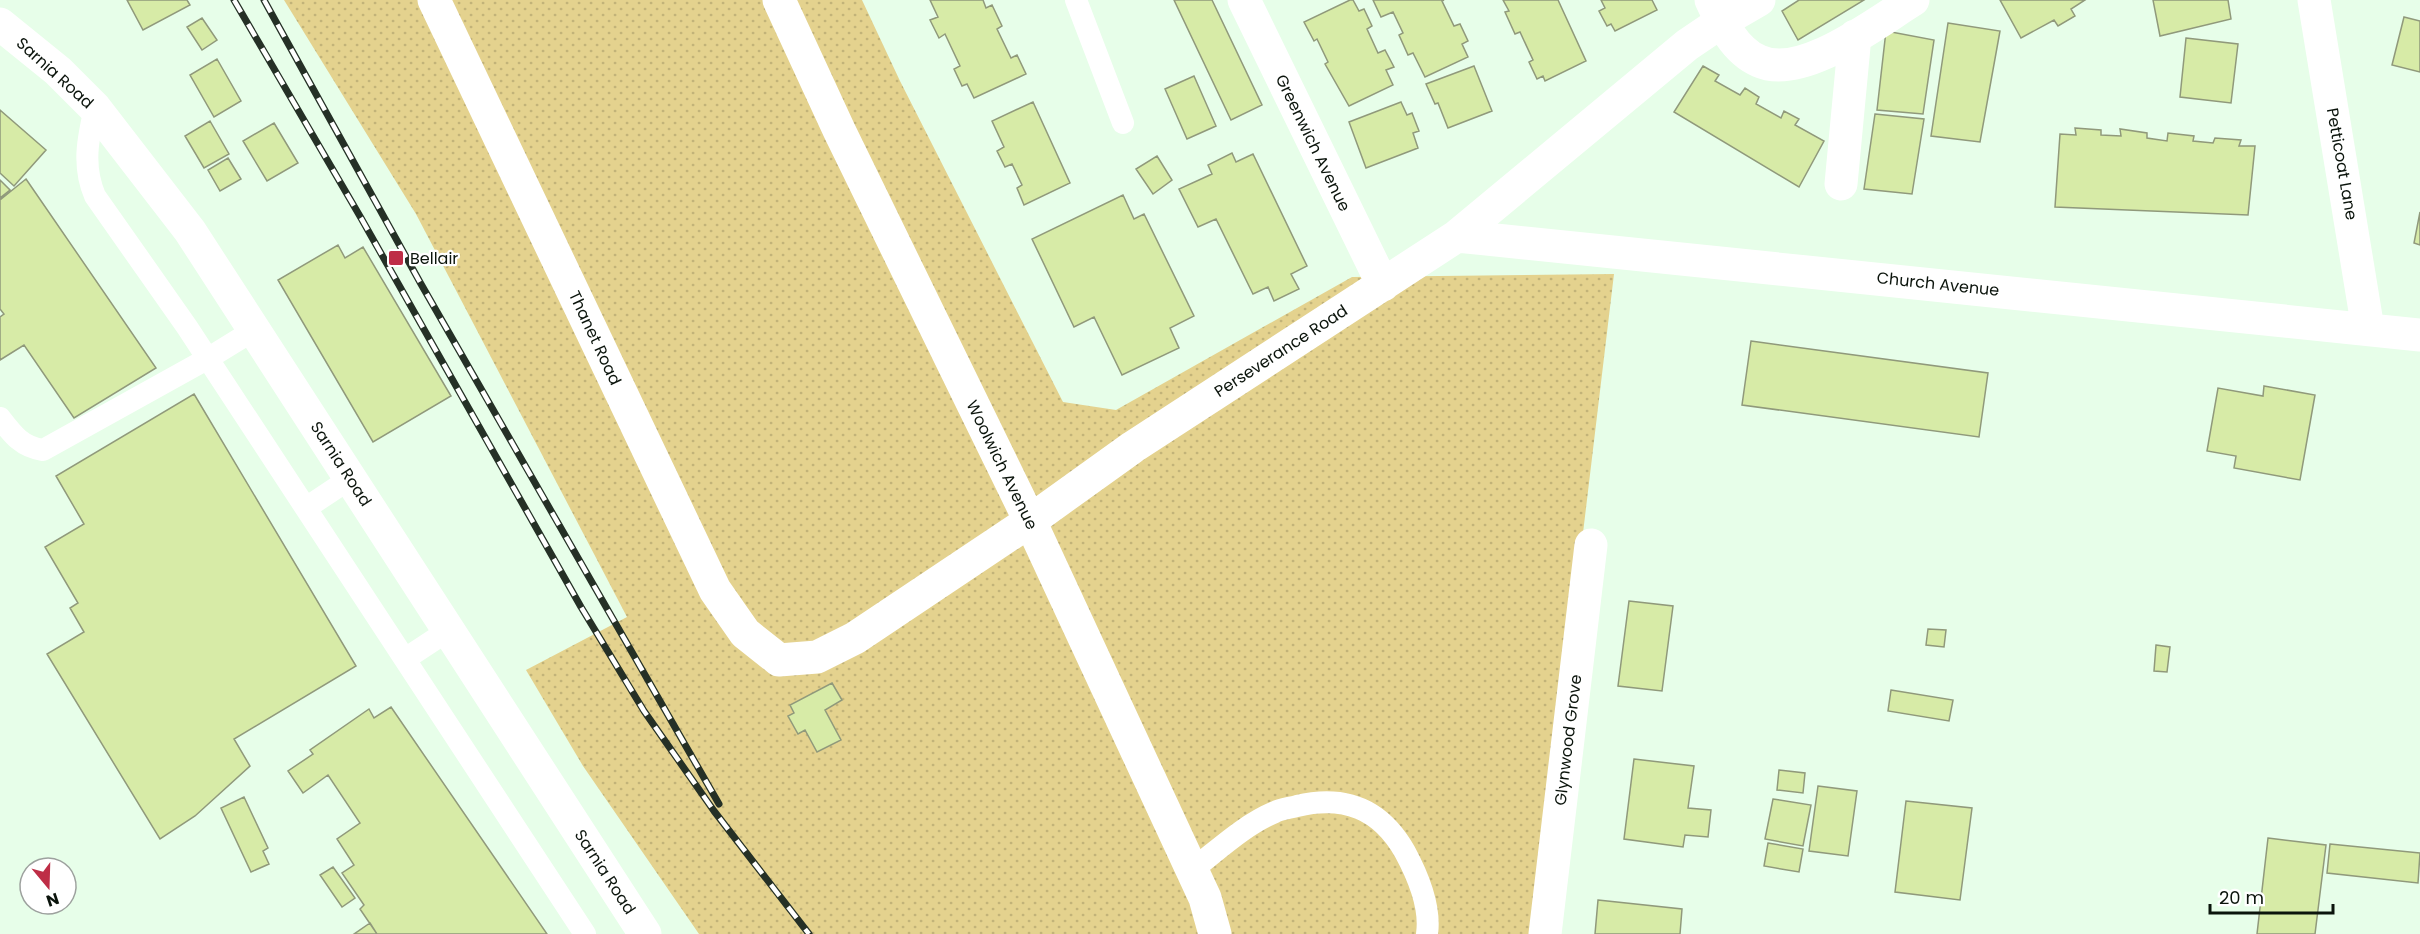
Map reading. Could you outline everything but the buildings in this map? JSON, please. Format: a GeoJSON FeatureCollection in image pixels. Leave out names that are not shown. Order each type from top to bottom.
{"type":"FeatureCollection","features":[{"type":"Feature","properties":{"kind":"street","name":"Thanet Road"},"geometry":{"type":"LineString","coordinates":[[434,0],[715,590],[745,633],[779,660]]}},
{"type":"Feature","properties":{"kind":"street","name":"Woolwich Avenue"},"geometry":{"type":"LineString","coordinates":[[778,0],[844,141],[1030,521],[1205,898],[1215,934]]}},
{"type":"Feature","properties":{"kind":"street","name":"Greenwich Avenue"},"geometry":{"type":"LineString","coordinates":[[1244,0],[1383,285]]}},
{"type":"Feature","properties":{"kind":"street","name":"Perseverance Road"},"geometry":{"type":"LineString","coordinates":[[779,660],[817,657],[855,638],[1030,521],[1133,447],[1457,236],[1687,45],[1716,11],[1759,0]]}},
{"type":"Feature","properties":{"kind":"street"},"geometry":{"type":"LineString","coordinates":[[1716,11],[1748,55],[1760,62],[1793,65],[1812,59],[1855,36],[1913,0]]}},
{"type":"Feature","properties":{"kind":"street","name":"Petticoat Lane"},"geometry":{"type":"LineString","coordinates":[[2314,0],[2368,329]]}},
{"type":"Feature","properties":{"kind":"street","name":"Sarnia Road"},"geometry":{"type":"LineString","coordinates":[[0,24],[58,71],[94,108],[190,231],[645,934]]}},
{"type":"Feature","properties":{"kind":"street"},"geometry":{"type":"LineString","coordinates":[[1841,184],[1855,36]]}},
{"type":"Feature","properties":{"kind":"street","name":"Church Avenue"},"geometry":{"type":"LineString","coordinates":[[1457,236],[2420,335]]}},
{"type":"Feature","properties":{"kind":"street","name":"Glynwood Grove"},"geometry":{"type":"LineString","coordinates":[[1545,934],[1591,545]]}},
{"type":"Feature","properties":{"kind":"lane"},"geometry":{"type":"LineString","coordinates":[[1076,0],[1123,123]]}},
{"type":"Feature","properties":{"kind":"lane"},"geometry":{"type":"LineString","coordinates":[[94,108],[87,143],[87,173],[95,196],[306,508],[585,934]]}},
{"type":"Feature","properties":{"kind":"lane"},"geometry":{"type":"LineString","coordinates":[[0,418],[18,441],[30,448],[43,450],[207,359],[254,330]]}},
{"type":"Feature","properties":{"kind":"lane"},"geometry":{"type":"LineString","coordinates":[[306,508],[351,478]]}},
{"type":"Feature","properties":{"kind":"lane"},"geometry":{"type":"LineString","coordinates":[[405,659],[449,630]]}},
{"type":"Feature","properties":{"kind":"lane"},"geometry":{"type":"LineString","coordinates":[[1192,870],[1245,829],[1275,812],[1317,801],[1349,803],[1372,814],[1399,841],[1418,876],[1429,922],[1427,934]]}},
{"type":"Feature","properties":{"kind":"shaded area"},"geometry":{"type":"Polygon","coordinates":[[[284,0],[862,0],[900,81],[1063,402],[1116,410],[1352,277],[1614,274],[1535,934],[699,934],[583,766],[526,670],[627,617],[416,214],[284,0]]]}},
{"type":"Feature","properties":{"kind":"railway"},"geometry":{"type":"LineString","coordinates":[[234,0],[361,218],[581,607],[644,711],[714,811],[809,934]]}},
{"type":"Feature","properties":{"kind":"railway"},"geometry":{"type":"LineString","coordinates":[[264,0],[421,284],[719,804]]}},
{"type":"Feature","properties":{"kind":"place","name":"Bellair"},"geometry":{"type":"Point","coordinates":[396,258]}}]}
